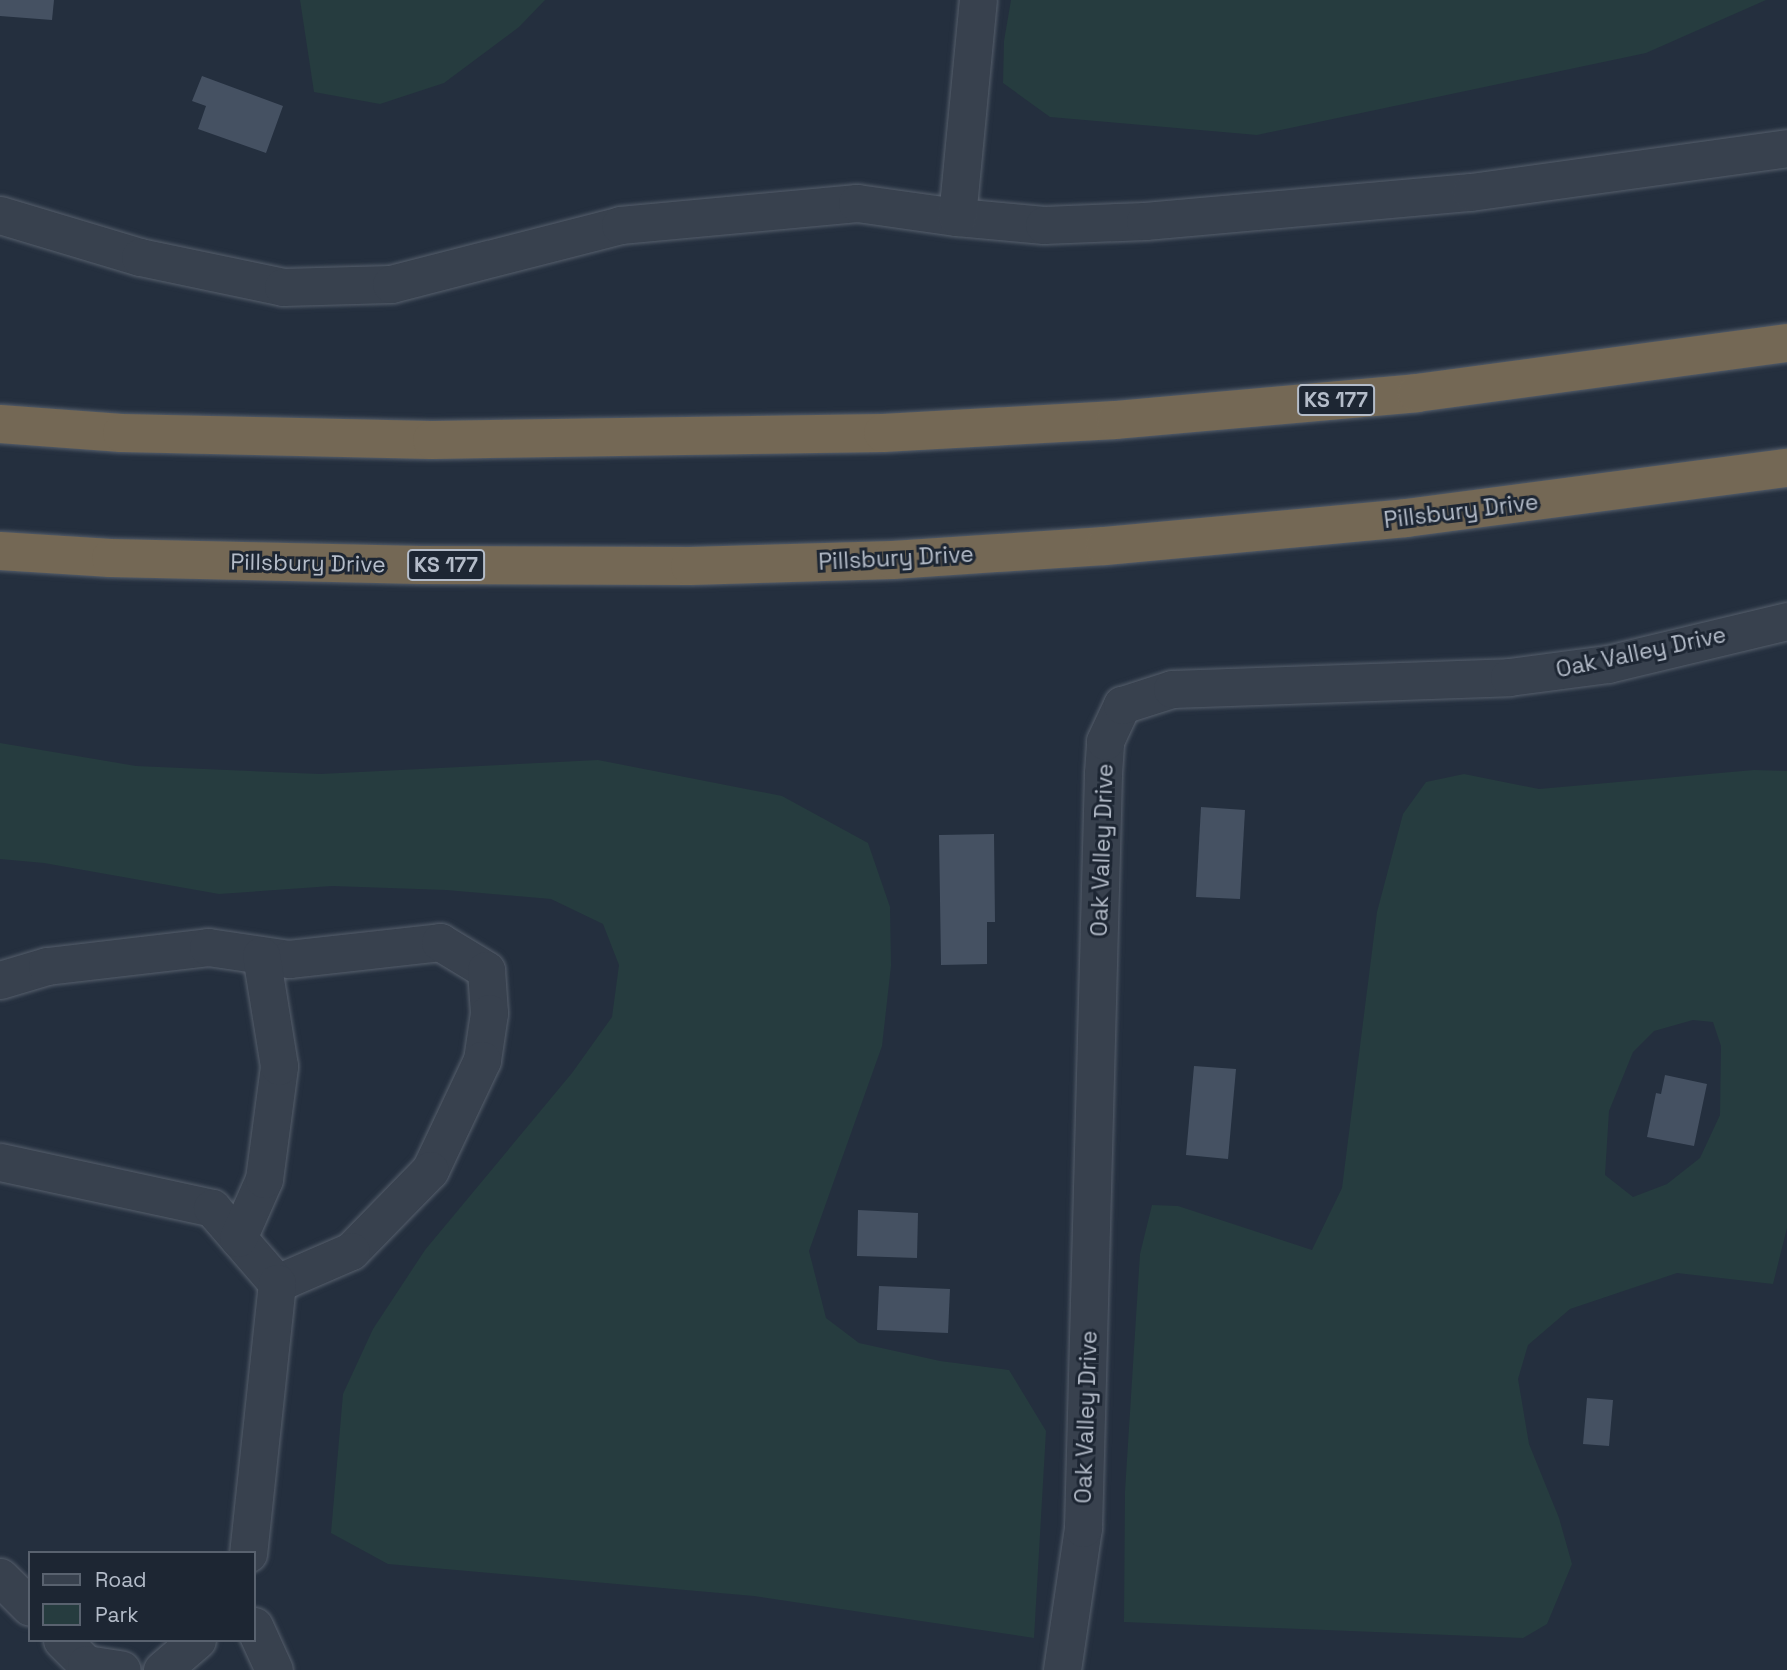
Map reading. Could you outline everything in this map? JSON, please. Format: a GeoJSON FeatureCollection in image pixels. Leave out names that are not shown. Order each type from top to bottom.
{"type":"FeatureCollection","features":[{"type":"Feature","properties":{"kind":"highway","name":"KS 177"},"geometry":{"type":"LineString","coordinates":[[0,424],[122,433],[432,440],[883,433],[1116,420],[1417,393],[1787,343]]}},
{"type":"Feature","properties":{"kind":"highway","name":"Pillsbury Drive"},"geometry":{"type":"LineString","coordinates":[[0,551],[111,558],[422,565],[690,566],[892,560],[1105,546],[1406,518],[1787,468]]}},
{"type":"Feature","properties":{"kind":"street"},"geometry":{"type":"LineString","coordinates":[[957,217],[978,0]]}},
{"type":"Feature","properties":{"kind":"street"},"geometry":{"type":"LineString","coordinates":[[0,215],[140,257],[283,287],[391,284],[620,225],[857,202],[957,217],[1044,225],[1145,221],[1471,192],[1787,148]]}},
{"type":"Feature","properties":{"kind":"street","name":"Oak Valley Drive"},"geometry":{"type":"LineString","coordinates":[[1062,1670],[1083,1528],[1103,773],[1105,741],[1122,705],[1172,689],[1509,677],[1608,664],[1787,621]]}},
{"type":"Feature","properties":{"kind":"street"},"geometry":{"type":"LineString","coordinates":[[0,980],[47,966],[208,947],[289,959],[440,942],[486,970],[489,1013],[482,1060],[430,1170],[351,1251],[277,1283]]}},
{"type":"Feature","properties":{"kind":"street"},"geometry":{"type":"LineString","coordinates":[[237,1238],[264,1179],[279,1066],[261,955]]}},
{"type":"Feature","properties":{"kind":"street"},"geometry":{"type":"LineString","coordinates":[[0,1162],[212,1208],[277,1283],[248,1551]]}},
{"type":"Feature","properties":{"kind":"street"},"geometry":{"type":"LineString","coordinates":[[0,1577],[28,1605]]}},
{"type":"Feature","properties":{"kind":"street"},"geometry":{"type":"LineString","coordinates":[[256,1630],[274,1670]]}},
{"type":"Feature","properties":{"kind":"street"},"geometry":{"type":"LineString","coordinates":[[64,1642],[86,1664],[122,1670]]}},
{"type":"Feature","properties":{"kind":"street"},"geometry":{"type":"LineString","coordinates":[[162,1670],[195,1642]]}},
{"type":"Feature","properties":{"kind":"green space"},"geometry":{"type":"Polygon","coordinates":[[[300,0],[545,0],[519,27],[444,83],[380,104],[314,92],[300,0]]]}},
{"type":"Feature","properties":{"kind":"green space"},"geometry":{"type":"Polygon","coordinates":[[[1011,0],[1766,0],[1646,53],[1257,135],[1050,117],[1003,83],[1004,41],[1011,0]]]}},
{"type":"Feature","properties":{"kind":"green space"},"geometry":{"type":"Polygon","coordinates":[[[0,743],[136,766],[320,774],[598,760],[782,796],[868,843],[890,907],[891,966],[882,1046],[809,1251],[826,1318],[859,1343],[940,1361],[1009,1370],[1046,1431],[1034,1638],[754,1596],[388,1564],[331,1533],[343,1394],[373,1329],[425,1250],[572,1073],[612,1017],[619,965],[603,924],[551,899],[446,890],[332,886],[219,894],[44,863],[0,859],[0,743]]]}},
{"type":"Feature","properties":{"kind":"green space"},"geometry":{"type":"Polygon","coordinates":[[[1754,770],[1787,771],[1787,1228],[1773,1284],[1677,1273],[1570,1309],[1528,1345],[1518,1379],[1529,1444],[1559,1518],[1572,1564],[1547,1624],[1523,1638],[1124,1622],[1125,1491],[1140,1254],[1152,1205],[1178,1206],[1312,1250],[1342,1188],[1377,912],[1403,814],[1426,782],[1464,774],[1539,789],[1754,770]],[[1693,1020],[1654,1031],[1633,1052],[1609,1111],[1605,1175],[1633,1197],[1667,1184],[1700,1158],[1720,1115],[1721,1046],[1713,1022],[1693,1020]]]}},
{"type":"Feature","properties":{"kind":"building"},"geometry":{"type":"Polygon","coordinates":[[[0,0],[54,0],[52,20],[0,16],[0,0]]]}},
{"type":"Feature","properties":{"kind":"building"},"geometry":{"type":"Polygon","coordinates":[[[202,76],[283,106],[266,153],[198,129],[206,106],[192,101],[202,76]]]}},
{"type":"Feature","properties":{"kind":"building"},"geometry":{"type":"Polygon","coordinates":[[[1201,807],[1245,810],[1240,899],[1196,897],[1201,807]]]}},
{"type":"Feature","properties":{"kind":"building"},"geometry":{"type":"Polygon","coordinates":[[[994,834],[995,922],[987,922],[987,964],[941,965],[939,835],[994,834]]]}},
{"type":"Feature","properties":{"kind":"building"},"geometry":{"type":"Polygon","coordinates":[[[1194,1066],[1236,1069],[1228,1159],[1186,1155],[1194,1066]]]}},
{"type":"Feature","properties":{"kind":"building"},"geometry":{"type":"Polygon","coordinates":[[[1665,1075],[1707,1084],[1694,1146],[1647,1137],[1656,1093],[1661,1094],[1665,1075]]]}},
{"type":"Feature","properties":{"kind":"building"},"geometry":{"type":"Polygon","coordinates":[[[858,1210],[918,1213],[917,1258],[857,1256],[858,1210]]]}},
{"type":"Feature","properties":{"kind":"building"},"geometry":{"type":"Polygon","coordinates":[[[879,1286],[950,1289],[948,1333],[877,1330],[879,1286]]]}},
{"type":"Feature","properties":{"kind":"building"},"geometry":{"type":"Polygon","coordinates":[[[1587,1398],[1613,1400],[1609,1446],[1583,1444],[1587,1398]]]}}]}
